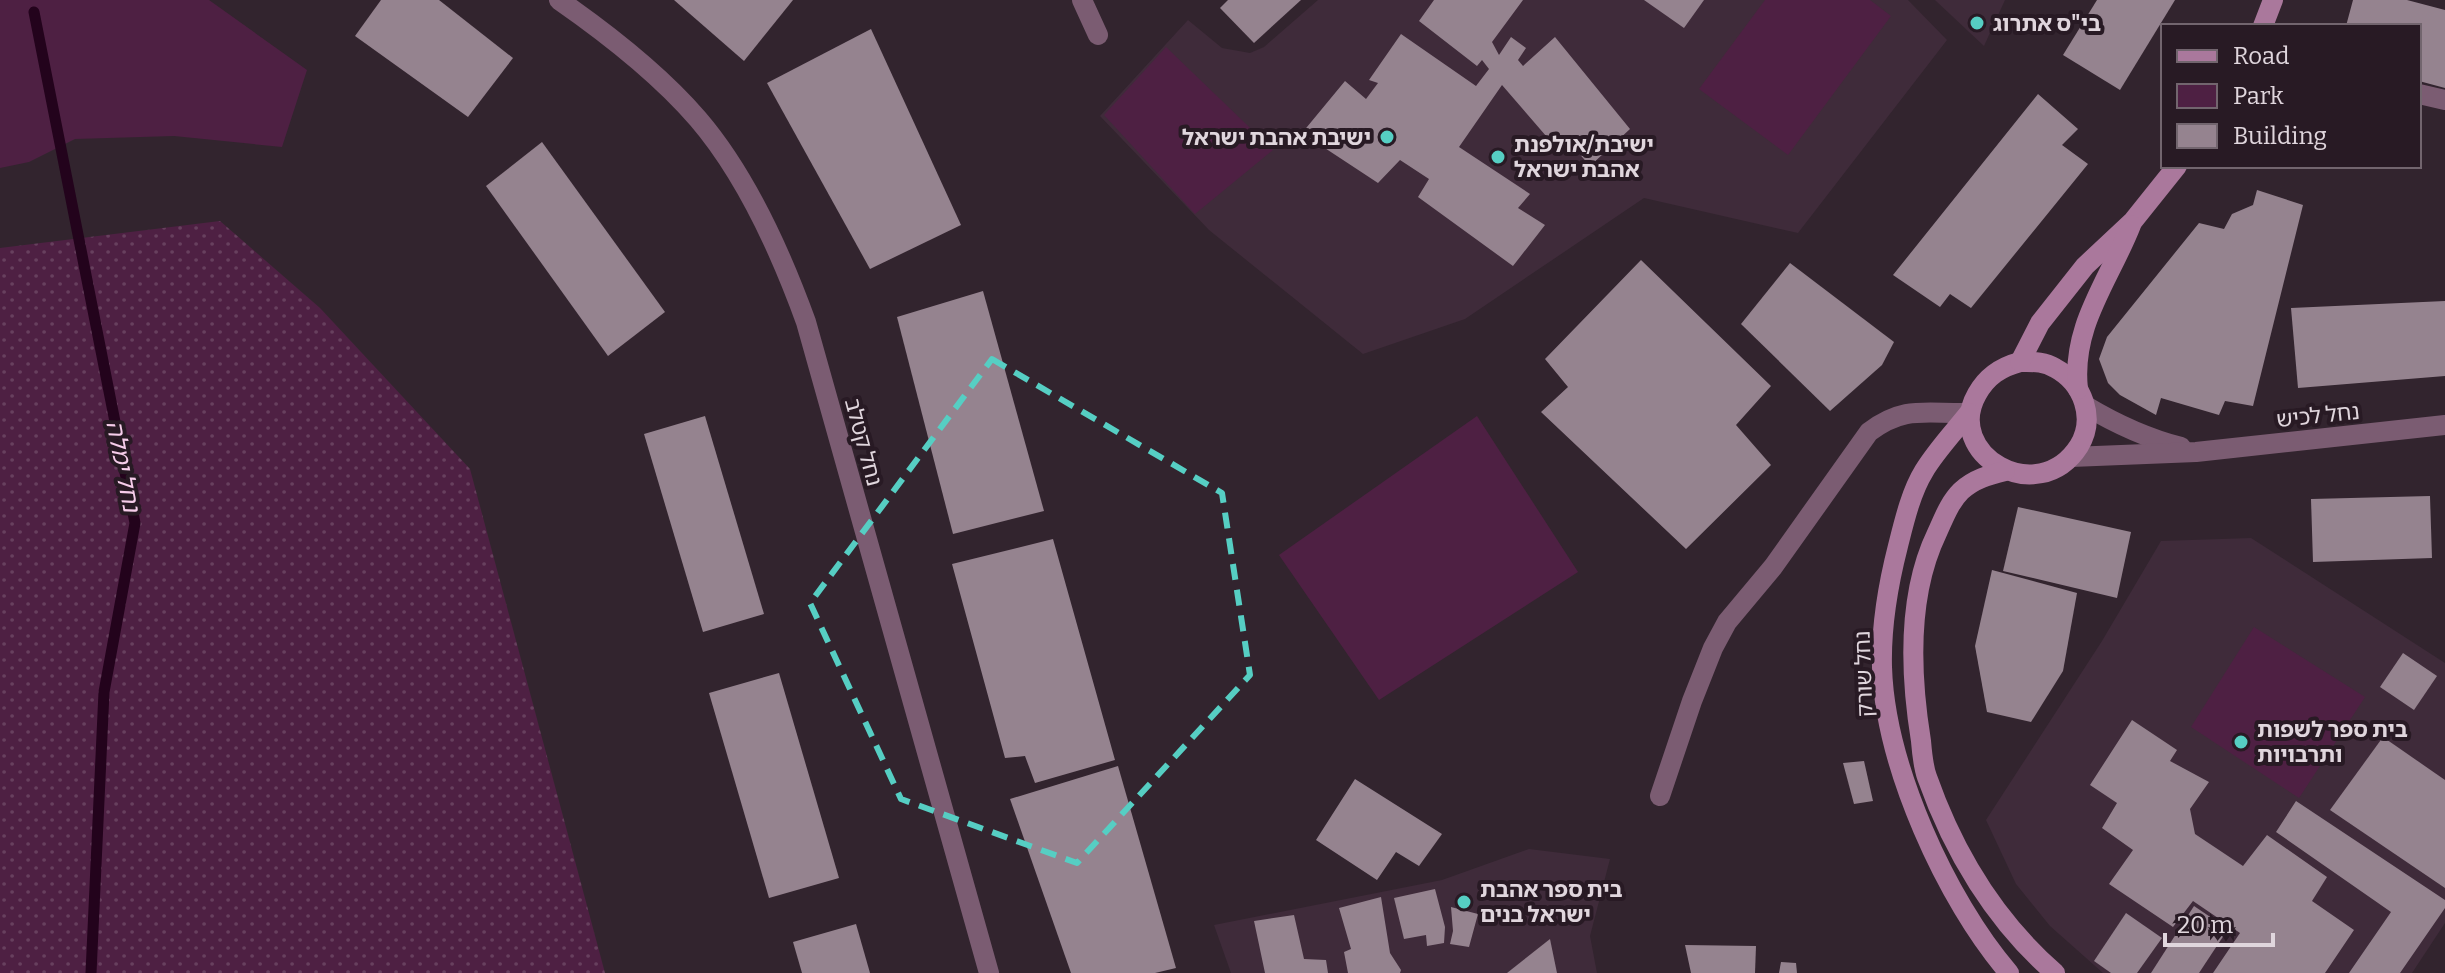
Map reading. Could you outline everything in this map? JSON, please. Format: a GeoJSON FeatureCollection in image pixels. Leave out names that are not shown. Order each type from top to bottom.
{"type":"FeatureCollection","features":[{"type":"Feature","properties":{"kind":"street","name":"נחל קטלב"},"geometry":{"type":"LineString","coordinates":[[559,0],[641,65],[698,119],[742,185],[779,255],[806,322],[989,973]]}},
{"type":"Feature","properties":{"kind":"street"},"geometry":{"type":"LineString","coordinates":[[1082,0],[1098,35]]}},
{"type":"Feature","properties":{"kind":"street"},"geometry":{"type":"LineString","coordinates":[[2264,24],[2273,0]]}},
{"type":"Feature","properties":{"kind":"street"},"geometry":{"type":"LineString","coordinates":[[2421,94],[2445,100]]}},
{"type":"Feature","properties":{"kind":"street"},"geometry":{"type":"LineString","coordinates":[[2020,362],[2040,323],[2085,266],[2133,221],[2175,168]]}},
{"type":"Feature","properties":{"kind":"street"},"geometry":{"type":"LineString","coordinates":[[2055,973],[2009,928],[1987,898],[1950,834],[1925,774],[1917,721],[1915,624],[1926,553],[1948,507],[1962,490],[1981,477],[2005,471],[2035,475],[2060,467],[2082,440],[2085,430],[2076,367],[2079,343],[2096,298],[2118,258],[2133,221]]}},
{"type":"Feature","properties":{"kind":"street"},"geometry":{"type":"LineString","coordinates":[[2005,471],[1987,457],[1978,444],[1969,413],[1986,381],[2006,366],[2020,362],[2043,363],[2069,377],[2082,398]]}},
{"type":"Feature","properties":{"kind":"street","name":"נחל לכיש"},"geometry":{"type":"LineString","coordinates":[[2082,398],[2118,425],[2151,439],[2196,452]]}},
{"type":"Feature","properties":{"kind":"street"},"geometry":{"type":"LineString","coordinates":[[1660,796],[1692,701],[1727,622],[1773,567],[1869,432],[1905,412],[1969,413]]}},
{"type":"Feature","properties":{"kind":"street","name":"נחל שורק"},"geometry":{"type":"LineString","coordinates":[[1969,413],[1923,472],[1904,522],[1887,594],[1882,667],[1889,726],[1930,846],[1963,912],[2009,973]]}},
{"type":"Feature","properties":{"kind":"street","name":"נחל לכיש"},"geometry":{"type":"LineString","coordinates":[[2071,457],[2196,452],[2445,425]]}},
{"type":"Feature","properties":{"kind":"highlighted area"},"geometry":{"type":"Polygon","coordinates":[[[992,359],[1222,493],[1250,675],[1077,863],[901,799],[810,603],[992,359]]]}},
{"type":"Feature","properties":{"kind":"shaded area","name":"ישיבת/אולפנת אהבת ישראל"},"geometry":{"type":"Polygon","coordinates":[[[1318,0],[1908,0],[1947,40],[1798,233],[1644,198],[1465,319],[1363,354],[1209,230],[1100,116],[1188,20],[1222,48],[1250,53],[1264,47],[1318,0]]]}},
{"type":"Feature","properties":{"kind":"shaded area","name":"בי\"ס אתרוג"},"geometry":{"type":"Polygon","coordinates":[[[1935,0],[2005,0],[1984,46],[1935,0]]]}},
{"type":"Feature","properties":{"kind":"shaded area","name":"בית ספר לשפות ותרבויות"},"geometry":{"type":"Polygon","coordinates":[[[2251,538],[2445,663],[2445,923],[2412,973],[2103,973],[2050,926],[2016,884],[1986,820],[2102,641],[2161,541],[2251,538]]]}},
{"type":"Feature","properties":{"kind":"shaded area","name":"בית ספר אהבת ישראל בנים"},"geometry":{"type":"Polygon","coordinates":[[[1529,849],[1610,859],[1590,936],[1597,973],[1231,973],[1214,925],[1442,880],[1529,849]]]}},
{"type":"Feature","properties":{"kind":"green space"},"geometry":{"type":"Polygon","coordinates":[[[0,0],[209,0],[307,70],[282,147],[174,136],[75,139],[29,162],[0,168],[0,0]]]}},
{"type":"Feature","properties":{"kind":"green space"},"geometry":{"type":"Polygon","coordinates":[[[1765,0],[1870,0],[1891,16],[1788,155],[1699,89],[1765,0]]]}},
{"type":"Feature","properties":{"kind":"green space"},"geometry":{"type":"Polygon","coordinates":[[[1166,47],[1273,150],[1195,214],[1104,115],[1166,47]]]}},
{"type":"Feature","properties":{"kind":"green space"},"geometry":{"type":"Polygon","coordinates":[[[220,221],[320,308],[470,469],[605,973],[0,973],[0,248],[220,221]]]}},
{"type":"Feature","properties":{"kind":"green space"},"geometry":{"type":"Polygon","coordinates":[[[1477,416],[1578,572],[1379,700],[1279,555],[1477,416]]]}},
{"type":"Feature","properties":{"kind":"green space"},"geometry":{"type":"Polygon","coordinates":[[[2254,627],[2365,697],[2299,798],[2191,727],[2254,627]]]}},
{"type":"Feature","properties":{"kind":"building"},"geometry":{"type":"Polygon","coordinates":[[[381,0],[439,0],[513,58],[468,117],[355,36],[381,0]]]}},
{"type":"Feature","properties":{"kind":"building"},"geometry":{"type":"Polygon","coordinates":[[[674,0],[793,0],[744,61],[674,0]]]}},
{"type":"Feature","properties":{"kind":"building"},"geometry":{"type":"Polygon","coordinates":[[[1228,0],[1301,0],[1254,43],[1220,8],[1228,0]]]}},
{"type":"Feature","properties":{"kind":"building","name":"ישיבת אהבת ישראל"},"geometry":{"type":"Polygon","coordinates":[[[1434,0],[1523,0],[1492,42],[1499,55],[1511,37],[1526,48],[1518,60],[1523,66],[1555,37],[1630,129],[1590,166],[1569,142],[1559,151],[1502,85],[1459,147],[1530,194],[1518,208],[1545,225],[1513,266],[1418,197],[1429,179],[1400,160],[1378,183],[1302,133],[1345,81],[1366,99],[1378,83],[1369,80],[1401,34],[1476,86],[1489,69],[1482,60],[1477,66],[1419,21],[1434,0]]]}},
{"type":"Feature","properties":{"kind":"building"},"geometry":{"type":"Polygon","coordinates":[[[1644,0],[1704,0],[1684,28],[1644,0]]]}},
{"type":"Feature","properties":{"kind":"building"},"geometry":{"type":"Polygon","coordinates":[[[2097,0],[2175,0],[2120,90],[2063,55],[2097,0]]]}},
{"type":"Feature","properties":{"kind":"building"},"geometry":{"type":"Polygon","coordinates":[[[2353,0],[2407,0],[2445,10],[2445,88],[2421,82],[2421,24],[2347,24],[2353,0]]]}},
{"type":"Feature","properties":{"kind":"building"},"geometry":{"type":"Polygon","coordinates":[[[871,29],[961,225],[870,269],[767,83],[871,29]]]}},
{"type":"Feature","properties":{"kind":"building"},"geometry":{"type":"Polygon","coordinates":[[[2038,94],[2078,129],[2062,145],[2088,164],[1971,308],[1950,294],[1940,307],[1893,275],[2038,94]]]}},
{"type":"Feature","properties":{"kind":"building"},"geometry":{"type":"Polygon","coordinates":[[[542,142],[665,312],[608,356],[486,186],[542,142]]]}},
{"type":"Feature","properties":{"kind":"building"},"geometry":{"type":"Polygon","coordinates":[[[2257,190],[2303,205],[2253,406],[2225,401],[2219,415],[2161,398],[2156,415],[2120,395],[2108,383],[2099,359],[2107,337],[2199,223],[2224,229],[2232,214],[2253,205],[2257,190]]]}},
{"type":"Feature","properties":{"kind":"building"},"geometry":{"type":"Polygon","coordinates":[[[1641,260],[1771,386],[1736,425],[1771,465],[1686,549],[1541,412],[1568,387],[1545,359],[1641,260]]]}},
{"type":"Feature","properties":{"kind":"building"},"geometry":{"type":"Polygon","coordinates":[[[1790,263],[1894,342],[1882,365],[1830,411],[1741,324],[1790,263]]]}},
{"type":"Feature","properties":{"kind":"building"},"geometry":{"type":"Polygon","coordinates":[[[983,291],[1044,511],[953,534],[897,317],[983,291]]]}},
{"type":"Feature","properties":{"kind":"building"},"geometry":{"type":"Polygon","coordinates":[[[2445,301],[2445,376],[2298,388],[2291,308],[2445,301]]]}},
{"type":"Feature","properties":{"kind":"building"},"geometry":{"type":"Polygon","coordinates":[[[705,416],[764,614],[703,632],[644,434],[705,416]]]}},
{"type":"Feature","properties":{"kind":"building"},"geometry":{"type":"Polygon","coordinates":[[[2430,496],[2432,558],[2313,562],[2311,499],[2430,496]]]}},
{"type":"Feature","properties":{"kind":"building"},"geometry":{"type":"Polygon","coordinates":[[[2018,507],[2131,532],[2117,598],[2003,571],[2018,507]]]}},
{"type":"Feature","properties":{"kind":"building"},"geometry":{"type":"Polygon","coordinates":[[[1053,539],[1115,760],[1035,783],[1025,756],[1005,758],[952,564],[1053,539]]]}},
{"type":"Feature","properties":{"kind":"building"},"geometry":{"type":"Polygon","coordinates":[[[1992,570],[2077,593],[2063,671],[2031,722],[1987,712],[1975,646],[1992,570]]]}},
{"type":"Feature","properties":{"kind":"building"},"geometry":{"type":"Polygon","coordinates":[[[2403,653],[2437,676],[2414,710],[2380,687],[2403,653]]]}},
{"type":"Feature","properties":{"kind":"building"},"geometry":{"type":"Polygon","coordinates":[[[779,673],[839,878],[769,898],[709,693],[779,673]]]}},
{"type":"Feature","properties":{"kind":"building"},"geometry":{"type":"Polygon","coordinates":[[[2132,720],[2177,750],[2170,761],[2209,782],[2190,809],[2195,834],[2243,866],[2267,835],[2327,877],[2312,901],[2354,930],[2325,973],[2213,973],[2240,933],[2193,901],[2173,927],[2109,884],[2133,850],[2102,828],[2117,803],[2090,785],[2132,720]]]}},
{"type":"Feature","properties":{"kind":"building"},"geometry":{"type":"Polygon","coordinates":[[[2383,737],[2445,780],[2445,888],[2330,810],[2383,737]]]}},
{"type":"Feature","properties":{"kind":"building"},"geometry":{"type":"Polygon","coordinates":[[[1864,761],[1873,801],[1854,804],[1843,763],[1864,761]]]}},
{"type":"Feature","properties":{"kind":"building"},"geometry":{"type":"Polygon","coordinates":[[[1118,766],[1176,968],[1155,973],[1071,973],[1010,799],[1118,766]]]}},
{"type":"Feature","properties":{"kind":"building"},"geometry":{"type":"Polygon","coordinates":[[[1355,779],[1442,834],[1419,866],[1396,852],[1377,880],[1316,840],[1355,779]]]}},
{"type":"Feature","properties":{"kind":"building"},"geometry":{"type":"Polygon","coordinates":[[[2296,801],[2445,900],[2445,908],[2400,973],[2349,973],[2391,912],[2276,832],[2296,801]]]}},
{"type":"Feature","properties":{"kind":"building"},"geometry":{"type":"Polygon","coordinates":[[[1435,889],[1445,927],[1444,943],[1427,946],[1426,935],[1404,939],[1394,898],[1435,889]]]}},
{"type":"Feature","properties":{"kind":"building"},"geometry":{"type":"Polygon","coordinates":[[[1381,897],[1390,953],[1400,973],[1348,973],[1344,952],[1351,949],[1339,908],[1381,897]]]}},
{"type":"Feature","properties":{"kind":"building"},"geometry":{"type":"Polygon","coordinates":[[[2194,906],[2228,929],[2199,973],[2151,973],[2194,906]]]}},
{"type":"Feature","properties":{"kind":"building"},"geometry":{"type":"Polygon","coordinates":[[[1451,907],[1478,914],[1469,947],[1450,944],[1453,931],[1451,907]]]}},
{"type":"Feature","properties":{"kind":"building"},"geometry":{"type":"Polygon","coordinates":[[[2126,913],[2162,938],[2137,973],[2111,973],[2094,961],[2126,913]]]}},
{"type":"Feature","properties":{"kind":"building"},"geometry":{"type":"Polygon","coordinates":[[[1294,915],[1304,959],[1326,960],[1328,973],[1265,973],[1254,921],[1294,915]]]}},
{"type":"Feature","properties":{"kind":"building"},"geometry":{"type":"Polygon","coordinates":[[[856,924],[870,973],[802,973],[793,942],[856,924]]]}},
{"type":"Feature","properties":{"kind":"building"},"geometry":{"type":"Polygon","coordinates":[[[1550,939],[1557,973],[1507,973],[1550,939]]]}},
{"type":"Feature","properties":{"kind":"building"},"geometry":{"type":"Polygon","coordinates":[[[1685,945],[1756,946],[1755,973],[1691,973],[1685,945]]]}},
{"type":"Feature","properties":{"kind":"building"},"geometry":{"type":"Polygon","coordinates":[[[1781,962],[1796,963],[1797,973],[1779,973],[1781,962]]]}},
{"type":"Feature","properties":{"kind":"waterway","name":"נחל ימלה"},"geometry":{"type":"LineString","coordinates":[[34,12],[135,523],[104,692],[91,973]]}},
{"type":"Feature","properties":{"kind":"place","name":"בי\"ס אתרוג"},"geometry":{"type":"Point","coordinates":[1977,23]}},
{"type":"Feature","properties":{"kind":"place","name":"ישיבת אהבת ישראל"},"geometry":{"type":"Point","coordinates":[1387,137]}},
{"type":"Feature","properties":{"kind":"place","name":"ישיבת/אולפנת אהבת ישראל"},"geometry":{"type":"Point","coordinates":[1498,157]}},
{"type":"Feature","properties":{"kind":"place","name":"בית ספר לשפות ותרבויות"},"geometry":{"type":"Point","coordinates":[2241,742]}},
{"type":"Feature","properties":{"kind":"place","name":"בית ספר אהבת ישראל בנים"},"geometry":{"type":"Point","coordinates":[1464,902]}}]}
